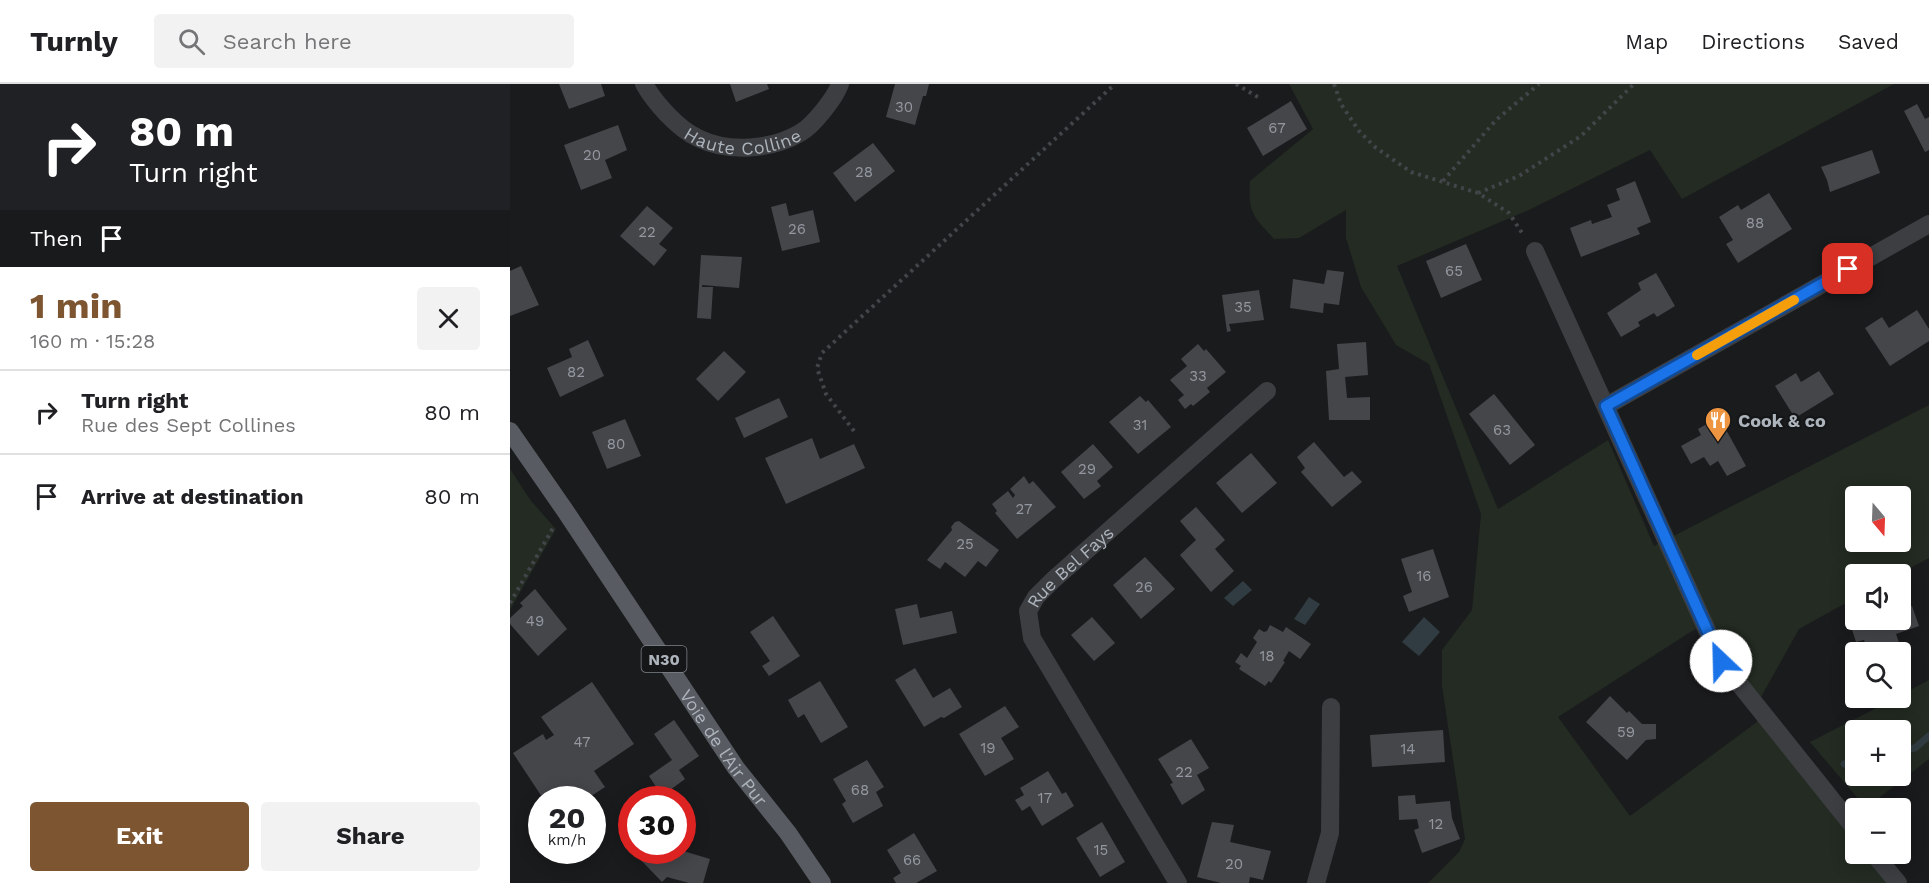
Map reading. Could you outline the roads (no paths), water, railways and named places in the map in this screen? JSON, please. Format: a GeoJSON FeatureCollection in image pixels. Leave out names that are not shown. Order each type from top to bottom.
{"type":"FeatureCollection","features":[{"type":"Feature","properties":{"kind":"main road","name":"Voie de l'Air Pur"},"geometry":{"type":"LineString","coordinates":[[510,431],[736,768],[788,833],[822,883]]}},
{"type":"Feature","properties":{"kind":"street","name":"Haute Colline"},"geometry":{"type":"LineString","coordinates":[[644,84],[679,127],[699,139],[725,146],[750,147],[779,142],[802,133],[821,113],[840,84]]}},
{"type":"Feature","properties":{"kind":"street"},"geometry":{"type":"LineString","coordinates":[[1606,406],[1929,224]]}},
{"type":"Feature","properties":{"kind":"street"},"geometry":{"type":"LineString","coordinates":[[1535,250],[1721,661],[1845,816]]}},
{"type":"Feature","properties":{"kind":"street","name":"Rue Bel Fays"},"geometry":{"type":"LineString","coordinates":[[1178,883],[1032,638],[1028,611],[1036,597],[1053,580],[1267,391]]}},
{"type":"Feature","properties":{"kind":"street"},"geometry":{"type":"LineString","coordinates":[[1316,883],[1330,833],[1331,706]]}},
{"type":"Feature","properties":{"kind":"street"},"geometry":{"type":"LineString","coordinates":[[1882,864],[1898,883]]}},
{"type":"Feature","properties":{"kind":"waterway"},"geometry":{"type":"LineString","coordinates":[[1911,749],[1929,736]]}},
{"type":"Feature","properties":{"kind":"place","name":"Cook & co"},"geometry":{"type":"Point","coordinates":[1718,443]}}]}
